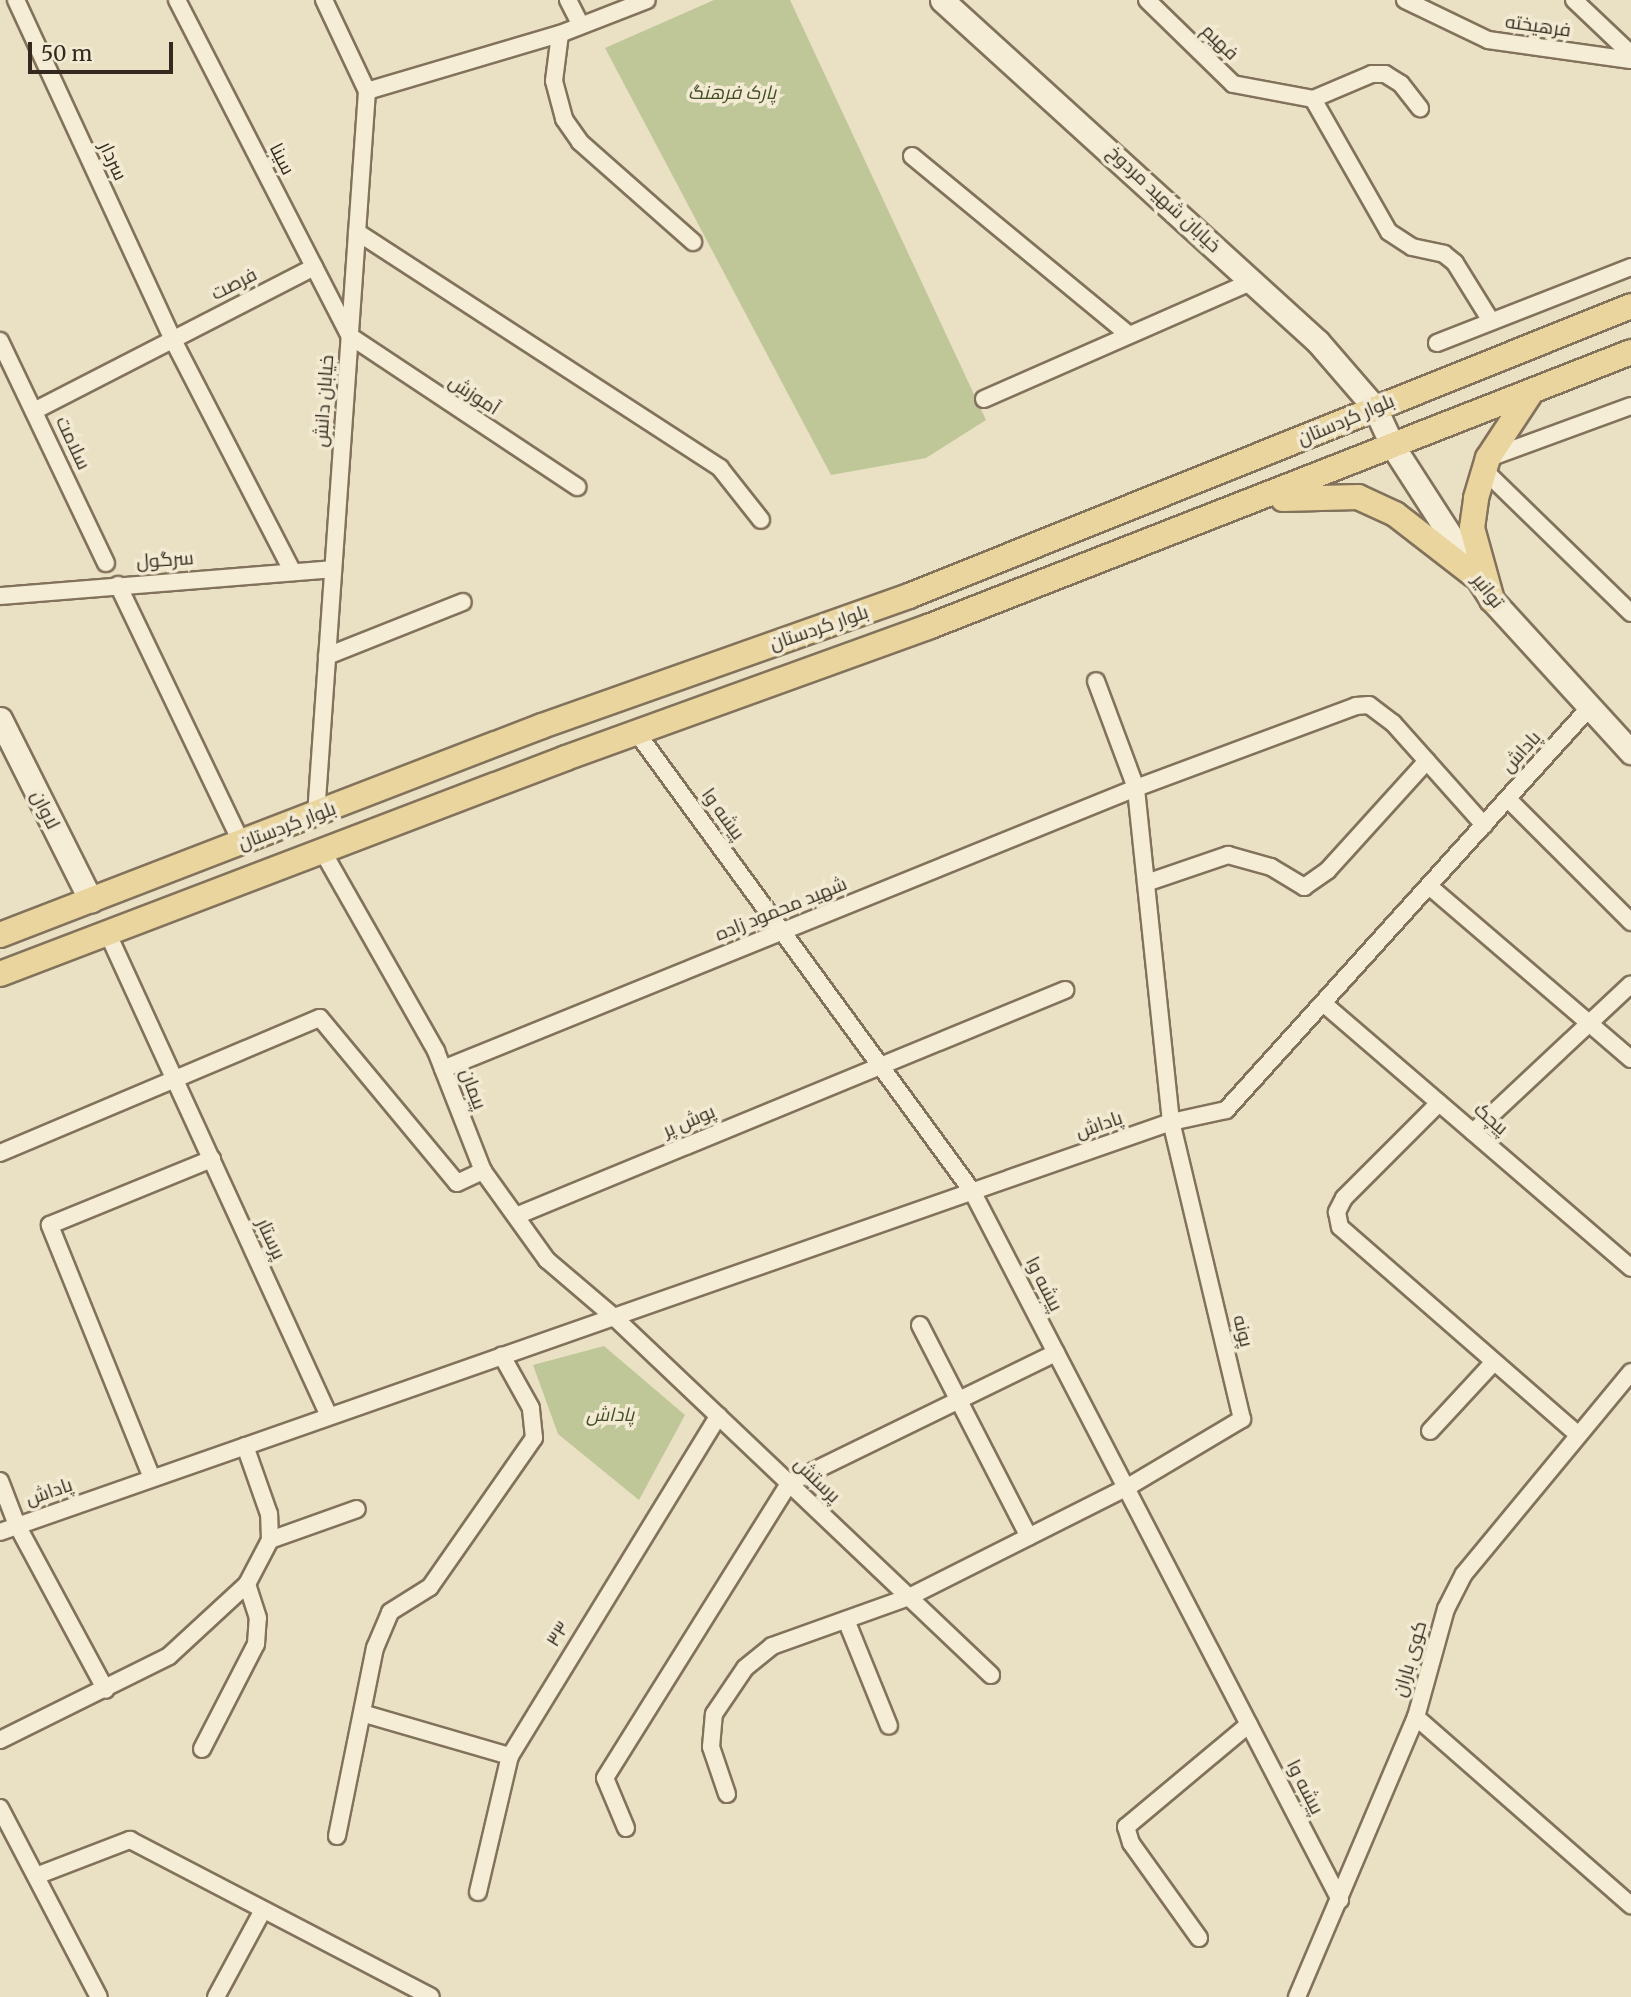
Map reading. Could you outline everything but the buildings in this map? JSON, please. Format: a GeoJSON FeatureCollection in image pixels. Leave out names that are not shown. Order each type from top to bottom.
{"type":"FeatureCollection","features":[{"type":"Feature","properties":{"kind":"main road","name":"بلوار کردستان"},"geometry":{"type":"LineString","coordinates":[[0,935],[242,844],[542,726],[909,596],[1631,306]]}},
{"type":"Feature","properties":{"kind":"main road","name":"بلوار کردستان"},"geometry":{"type":"LineString","coordinates":[[0,974],[1245,505],[1631,352]]}},
{"type":"Feature","properties":{"kind":"main road"},"geometry":{"type":"LineString","coordinates":[[1492,600],[1472,528],[1486,464],[1530,394]]}},
{"type":"Feature","properties":{"kind":"main road"},"geometry":{"type":"LineString","coordinates":[[1245,505],[1313,495],[1357,497],[1395,514],[1474,575]]}},
{"type":"Feature","properties":{"kind":"street"},"geometry":{"type":"LineString","coordinates":[[0,7],[15,0]]}},
{"type":"Feature","properties":{"kind":"street","name":"سردار"},"geometry":{"type":"LineString","coordinates":[[15,0],[173,340],[293,572]]}},
{"type":"Feature","properties":{"kind":"street","name":"سینا"},"geometry":{"type":"LineString","coordinates":[[177,0],[350,336]]}},
{"type":"Feature","properties":{"kind":"street","name":"خیابان دانش"},"geometry":{"type":"LineString","coordinates":[[316,815],[367,91],[324,0]]}},
{"type":"Feature","properties":{"kind":"street"},"geometry":{"type":"LineString","coordinates":[[568,0],[581,25]]}},
{"type":"Feature","properties":{"kind":"street"},"geometry":{"type":"LineString","coordinates":[[367,91],[561,34],[646,0]]}},
{"type":"Feature","properties":{"kind":"street","name":"خیابان شهید مردوخ"},"geometry":{"type":"LineString","coordinates":[[942,0],[1318,342],[1375,408]]}},
{"type":"Feature","properties":{"kind":"street","name":"فهیم"},"geometry":{"type":"LineString","coordinates":[[1147,0],[1233,84],[1312,99]]}},
{"type":"Feature","properties":{"kind":"street","name":"فرهیخته"},"geometry":{"type":"LineString","coordinates":[[1405,0],[1488,40],[1631,60]]}},
{"type":"Feature","properties":{"kind":"street"},"geometry":{"type":"LineString","coordinates":[[1574,0],[1631,54]]}},
{"type":"Feature","properties":{"kind":"street"},"geometry":{"type":"LineString","coordinates":[[561,34],[554,81],[564,119],[580,142],[693,242]]}},
{"type":"Feature","properties":{"kind":"street"},"geometry":{"type":"LineString","coordinates":[[1420,108],[1401,84],[1385,74],[1372,74],[1312,99],[1389,232],[1412,247],[1444,254],[1455,263],[1492,321]]}},
{"type":"Feature","properties":{"kind":"street"},"geometry":{"type":"LineString","coordinates":[[912,156],[1129,335]]}},
{"type":"Feature","properties":{"kind":"street"},"geometry":{"type":"LineString","coordinates":[[357,232],[720,468],[761,520]]}},
{"type":"Feature","properties":{"kind":"street","name":"فرصت"},"geometry":{"type":"LineString","coordinates":[[34,411],[314,267]]}},
{"type":"Feature","properties":{"kind":"street"},"geometry":{"type":"LineString","coordinates":[[1437,343],[1631,268]]}},
{"type":"Feature","properties":{"kind":"street"},"geometry":{"type":"LineString","coordinates":[[984,399],[1253,281]]}},
{"type":"Feature","properties":{"kind":"street","name":"آموزش"},"geometry":{"type":"LineString","coordinates":[[350,336],[577,486]]}},
{"type":"Feature","properties":{"kind":"street","name":"سلامت"},"geometry":{"type":"LineString","coordinates":[[0,341],[106,563]]}},
{"type":"Feature","properties":{"kind":"street"},"geometry":{"type":"LineString","coordinates":[[1631,406],[1486,464],[1631,612]]}},
{"type":"Feature","properties":{"kind":"street","name":"توانیر"},"geometry":{"type":"LineString","coordinates":[[1375,408],[1392,445],[1492,600],[1631,752]]}},
{"type":"Feature","properties":{"kind":"street","name":"سرگول"},"geometry":{"type":"LineString","coordinates":[[0,596],[118,584],[333,569]]}},
{"type":"Feature","properties":{"kind":"street"},"geometry":{"type":"LineString","coordinates":[[118,584],[242,844]]}},
{"type":"Feature","properties":{"kind":"street"},"geometry":{"type":"LineString","coordinates":[[327,656],[463,602]]}},
{"type":"Feature","properties":{"kind":"street"},"geometry":{"type":"LineString","coordinates":[[1096,681],[1136,788],[1171,1122]]}},
{"type":"Feature","properties":{"kind":"street","name":"شهید محمود زاده"},"geometry":{"type":"LineString","coordinates":[[443,1069],[1136,788],[1356,706],[1369,705],[1382,713],[1484,825]]}},
{"type":"Feature","properties":{"kind":"street","name":"پاداش"},"geometry":{"type":"LineString","coordinates":[[0,1532],[1171,1122],[1226,1110],[1590,707]]}},
{"type":"Feature","properties":{"kind":"street","name":"لاوان"},"geometry":{"type":"LineString","coordinates":[[0,719],[91,901]]}},
{"type":"Feature","properties":{"kind":"street","name":"پیشه وا"},"geometry":{"type":"LineString","coordinates":[[637,733],[972,1191],[1340,1900]]}},
{"type":"Feature","properties":{"kind":"street"},"geometry":{"type":"LineString","coordinates":[[1146,883],[1228,855],[1270,867],[1304,887],[1328,870],[1427,761]]}},
{"type":"Feature","properties":{"kind":"street"},"geometry":{"type":"LineString","coordinates":[[1508,799],[1631,922]]}},
{"type":"Feature","properties":{"kind":"street","name":"پیمان"},"geometry":{"type":"LineString","coordinates":[[323,852],[443,1069],[483,1171],[547,1260],[614,1317]]}},
{"type":"Feature","properties":{"kind":"street"},"geometry":{"type":"LineString","coordinates":[[1429,886],[1631,1059]]}},
{"type":"Feature","properties":{"kind":"street","name":"پرستار"},"geometry":{"type":"LineString","coordinates":[[108,934],[330,1416]]}},
{"type":"Feature","properties":{"kind":"street"},"geometry":{"type":"LineString","coordinates":[[1473,1132],[1631,984]]}},
{"type":"Feature","properties":{"kind":"street","name":"پوش پر"},"geometry":{"type":"LineString","coordinates":[[516,1216],[1065,990]]}},
{"type":"Feature","properties":{"kind":"street","name":"پیچک"},"geometry":{"type":"LineString","coordinates":[[1323,1003],[1631,1268]]}},
{"type":"Feature","properties":{"kind":"street"},"geometry":{"type":"LineString","coordinates":[[0,1153],[320,1018],[457,1183],[483,1171]]}},
{"type":"Feature","properties":{"kind":"street"},"geometry":{"type":"LineString","coordinates":[[1439,1102],[1344,1198],[1337,1212],[1340,1227],[1577,1434]]}},
{"type":"Feature","properties":{"kind":"street","name":"پونه"},"geometry":{"type":"LineString","coordinates":[[1126,1488],[1242,1419],[1171,1122]]}},
{"type":"Feature","properties":{"kind":"street"},"geometry":{"type":"LineString","coordinates":[[152,1478],[50,1225],[212,1159]]}},
{"type":"Feature","properties":{"kind":"street","name":"پرستش"},"geometry":{"type":"LineString","coordinates":[[614,1317],[991,1675]]}},
{"type":"Feature","properties":{"kind":"street"},"geometry":{"type":"LineString","coordinates":[[920,1325],[1029,1536]]}},
{"type":"Feature","properties":{"kind":"street"},"geometry":{"type":"LineString","coordinates":[[626,1828],[604,1778],[789,1483],[1056,1353]]}},
{"type":"Feature","properties":{"kind":"street"},"geometry":{"type":"LineString","coordinates":[[337,1836],[365,1714],[375,1648],[390,1612],[430,1587],[534,1438],[531,1408],[502,1356]]}},
{"type":"Feature","properties":{"kind":"street"},"geometry":{"type":"LineString","coordinates":[[1430,1431],[1494,1362]]}},
{"type":"Feature","properties":{"kind":"street","name":"کوی باران"},"geometry":{"type":"LineString","coordinates":[[1297,1997],[1416,1717],[1446,1609],[1464,1574],[1577,1434],[1631,1372]]}},
{"type":"Feature","properties":{"kind":"street","name":"۳۳"},"geometry":{"type":"LineString","coordinates":[[478,1892],[510,1756],[718,1416]]}},
{"type":"Feature","properties":{"kind":"street"},"geometry":{"type":"LineString","coordinates":[[0,1740],[106,1690],[169,1656],[247,1584],[270,1540],[269,1514],[245,1446]]}},
{"type":"Feature","properties":{"kind":"street"},"geometry":{"type":"LineString","coordinates":[[0,1481],[17,1525],[106,1690]]}},
{"type":"Feature","properties":{"kind":"street"},"geometry":{"type":"LineString","coordinates":[[727,1794],[711,1747],[714,1714],[745,1668],[772,1646],[909,1597],[1126,1488]]}},
{"type":"Feature","properties":{"kind":"street"},"geometry":{"type":"LineString","coordinates":[[270,1540],[358,1509]]}},
{"type":"Feature","properties":{"kind":"street"},"geometry":{"type":"LineString","coordinates":[[202,1749],[256,1644],[258,1618],[247,1584]]}},
{"type":"Feature","properties":{"kind":"street"},"geometry":{"type":"LineString","coordinates":[[846,1620],[889,1726]]}},
{"type":"Feature","properties":{"kind":"street"},"geometry":{"type":"LineString","coordinates":[[365,1714],[510,1756]]}},
{"type":"Feature","properties":{"kind":"street"},"geometry":{"type":"LineString","coordinates":[[1416,1717],[1631,1905]]}},
{"type":"Feature","properties":{"kind":"street"},"geometry":{"type":"LineString","coordinates":[[1199,1938],[1131,1843],[1126,1827],[1249,1724]]}},
{"type":"Feature","properties":{"kind":"street"},"geometry":{"type":"LineString","coordinates":[[0,1808],[99,1997]]}},
{"type":"Feature","properties":{"kind":"street"},"geometry":{"type":"LineString","coordinates":[[36,1876],[130,1840],[422,1995]]}},
{"type":"Feature","properties":{"kind":"street"},"geometry":{"type":"LineString","coordinates":[[216,1997],[263,1910]]}},
{"type":"Feature","properties":{"kind":"green space","name":"پارک فرهنگ"},"geometry":{"type":"Polygon","coordinates":[[[714,0],[790,0],[986,420],[926,458],[831,475],[605,48],[714,0]]]}},
{"type":"Feature","properties":{"kind":"green space","name":"پاداش"},"geometry":{"type":"Polygon","coordinates":[[[604,1346],[685,1415],[639,1500],[558,1434],[533,1365],[604,1346]]]}}]}
